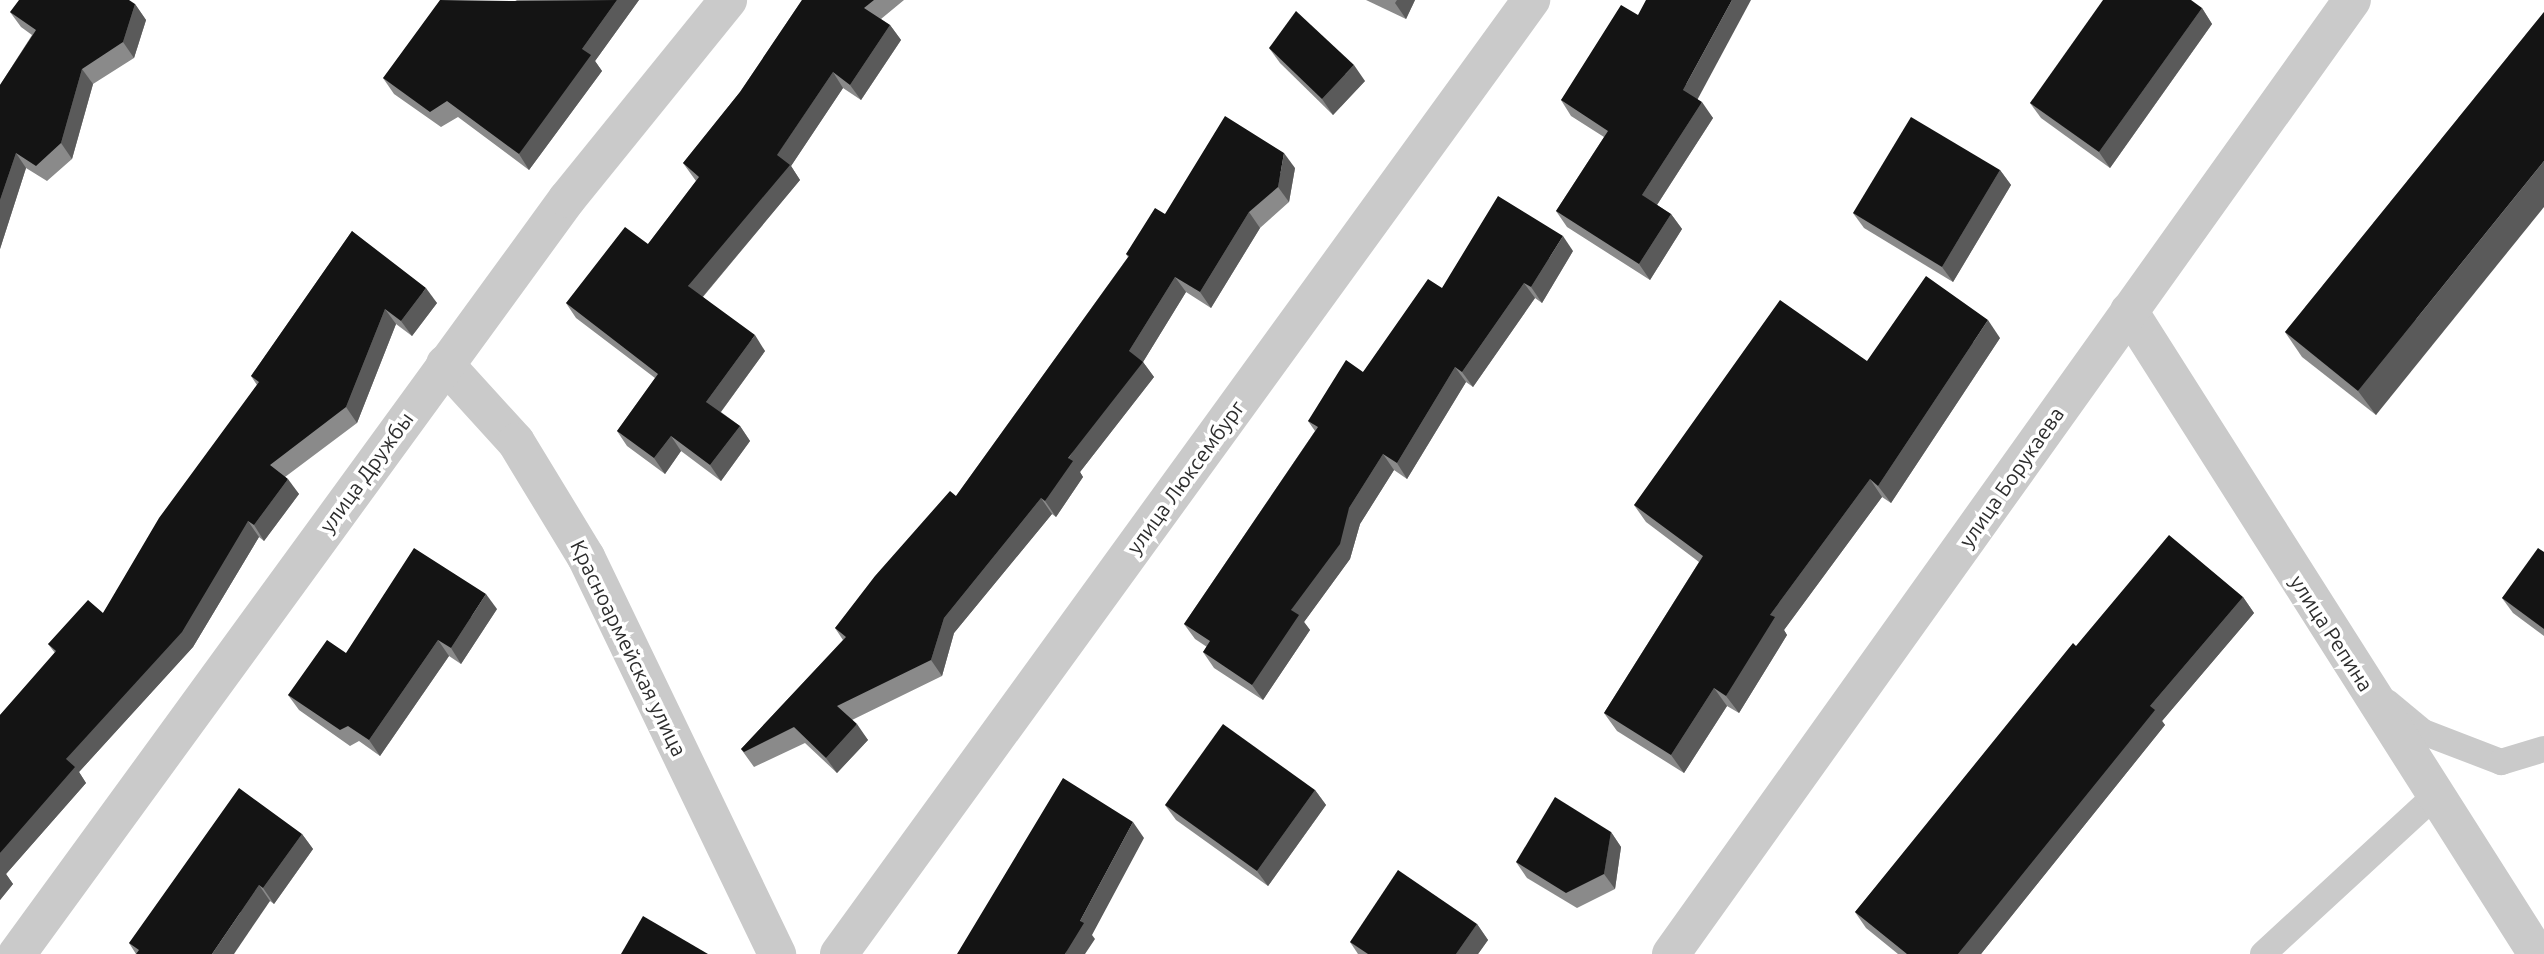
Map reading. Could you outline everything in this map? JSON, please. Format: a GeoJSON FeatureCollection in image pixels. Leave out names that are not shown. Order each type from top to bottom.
{"type":"FeatureCollection","features":[{"type":"Feature","properties":{"kind":"street","name":"улица Дружбы"},"geometry":{"type":"LineString","coordinates":[[17,954],[444,364],[567,200],[729,0]]}},
{"type":"Feature","properties":{"kind":"street","name":"улица Люксембург"},"geometry":{"type":"LineString","coordinates":[[839,954],[1531,0]]}},
{"type":"Feature","properties":{"kind":"street","name":"улица Борукаева"},"geometry":{"type":"LineString","coordinates":[[1671,954],[2351,0]]}},
{"type":"Feature","properties":{"kind":"street","name":"улица Репина"},"geometry":{"type":"LineString","coordinates":[[2129,311],[2538,954]]}},
{"type":"Feature","properties":{"kind":"street","name":"Красноармейская улица"},"geometry":{"type":"LineString","coordinates":[[444,364],[516,443],[586,557],[777,954]]}},
{"type":"Feature","properties":{"kind":"lane"},"geometry":{"type":"LineString","coordinates":[[2367,686],[2423,732],[2501,762],[2544,750]]}},
{"type":"Feature","properties":{"kind":"lane"},"geometry":{"type":"LineString","coordinates":[[2263,954],[2436,795]]}},
{"type":"Feature","properties":{"kind":"building"},"geometry":{"type":"Polygon","coordinates":[[[19,0],[129,0],[135,4],[123,42],[82,69],[61,143],[36,166],[16,153],[0,200],[0,85],[36,30],[10,12],[19,0]]]}},
{"type":"Feature","properties":{"kind":"building"},"geometry":{"type":"Polygon","coordinates":[[[440,0],[617,0],[582,49],[591,55],[519,154],[447,101],[430,112],[383,78],[440,0]]]}},
{"type":"Feature","properties":{"kind":"building"},"geometry":{"type":"Polygon","coordinates":[[[802,0],[874,0],[864,8],[890,25],[850,85],[833,72],[777,155],[790,165],[688,286],[755,335],[706,402],[740,426],[710,465],[671,436],[654,458],[617,431],[658,374],[566,303],[625,227],[648,244],[699,177],[683,163],[740,92],[802,0]]]}},
{"type":"Feature","properties":{"kind":"building"},"geometry":{"type":"Polygon","coordinates":[[[1646,0],[1732,0],[1683,90],[1702,102],[1642,195],[1671,214],[1639,264],[1556,211],[1608,131],[1561,100],[1621,5],[1638,15],[1646,0]]]}},
{"type":"Feature","properties":{"kind":"building"},"geometry":{"type":"Polygon","coordinates":[[[2103,0],[2191,0],[2202,8],[2099,152],[2030,103],[2103,0]]]}},
{"type":"Feature","properties":{"kind":"building"},"geometry":{"type":"Polygon","coordinates":[[[1296,11],[1354,65],[1322,99],[1269,48],[1296,11]]]}},
{"type":"Feature","properties":{"kind":"building"},"geometry":{"type":"Polygon","coordinates":[[[2544,12],[2544,161],[2358,391],[2285,332],[2544,12]]]}},
{"type":"Feature","properties":{"kind":"building"},"geometry":{"type":"Polygon","coordinates":[[[1225,116],[1284,153],[1278,187],[1249,212],[1200,292],[1175,277],[1129,351],[1143,362],[1068,458],[1073,461],[1045,501],[1041,498],[944,618],[931,660],[837,706],[857,724],[826,758],[794,727],[744,752],[741,749],[846,637],[835,628],[875,576],[950,491],[956,496],[1129,256],[1126,254],[1155,208],[1165,214],[1225,116]]]}},
{"type":"Feature","properties":{"kind":"building"},"geometry":{"type":"Polygon","coordinates":[[[1911,117],[2000,170],[1942,267],[1853,213],[1911,117]]]}},
{"type":"Feature","properties":{"kind":"building"},"geometry":{"type":"Polygon","coordinates":[[[1498,196],[1563,236],[1531,287],[1524,283],[1462,372],[1455,367],[1397,463],[1383,454],[1349,508],[1340,544],[1291,610],[1299,615],[1252,685],[1203,652],[1210,641],[1184,624],[1318,427],[1308,421],[1346,360],[1363,372],[1428,279],[1442,288],[1498,196]]]}},
{"type":"Feature","properties":{"kind":"building"},"geometry":{"type":"Polygon","coordinates":[[[352,231],[426,288],[401,321],[385,309],[346,407],[270,465],[288,479],[254,525],[248,521],[182,632],[66,759],[75,767],[0,853],[0,715],[56,651],[48,644],[88,600],[103,613],[159,518],[259,382],[251,376],[352,231]]]}},
{"type":"Feature","properties":{"kind":"building"},"geometry":{"type":"Polygon","coordinates":[[[1926,276],[1988,320],[1878,486],[1870,479],[1770,615],[1775,617],[1726,696],[1714,688],[1671,755],[1604,713],[1703,556],[1634,505],[1780,300],[1867,361],[1926,276]]]}},
{"type":"Feature","properties":{"kind":"building"},"geometry":{"type":"Polygon","coordinates":[[[2169,535],[2243,597],[2150,706],[2155,710],[1958,954],[1907,954],[1855,912],[2073,643],[2076,646],[2169,535]]]}},
{"type":"Feature","properties":{"kind":"building"},"geometry":{"type":"Polygon","coordinates":[[[414,548],[486,594],[451,648],[438,640],[369,740],[348,726],[340,730],[288,695],[327,640],[346,653],[414,548]]]}},
{"type":"Feature","properties":{"kind":"building"},"geometry":{"type":"Polygon","coordinates":[[[2538,548],[2544,552],[2544,629],[2502,598],[2538,548]]]}},
{"type":"Feature","properties":{"kind":"building"},"geometry":{"type":"Polygon","coordinates":[[[1223,724],[1315,790],[1257,871],[1165,805],[1223,724]]]}},
{"type":"Feature","properties":{"kind":"building"},"geometry":{"type":"Polygon","coordinates":[[[1063,778],[1133,822],[1080,921],[1084,923],[1065,954],[957,954],[1063,778]]]}},
{"type":"Feature","properties":{"kind":"building"},"geometry":{"type":"Polygon","coordinates":[[[239,788],[302,834],[263,888],[259,885],[212,954],[136,954],[139,950],[129,943],[239,788]]]}},
{"type":"Feature","properties":{"kind":"building"},"geometry":{"type":"Polygon","coordinates":[[[1555,797],[1611,832],[1604,874],[1566,893],[1516,862],[1555,797]]]}},
{"type":"Feature","properties":{"kind":"building"},"geometry":{"type":"Polygon","coordinates":[[[1398,870],[1477,924],[1456,954],[1368,954],[1350,942],[1398,870]]]}},
{"type":"Feature","properties":{"kind":"building"},"geometry":{"type":"Polygon","coordinates":[[[643,916],[708,954],[621,954],[643,916]]]}}]}
